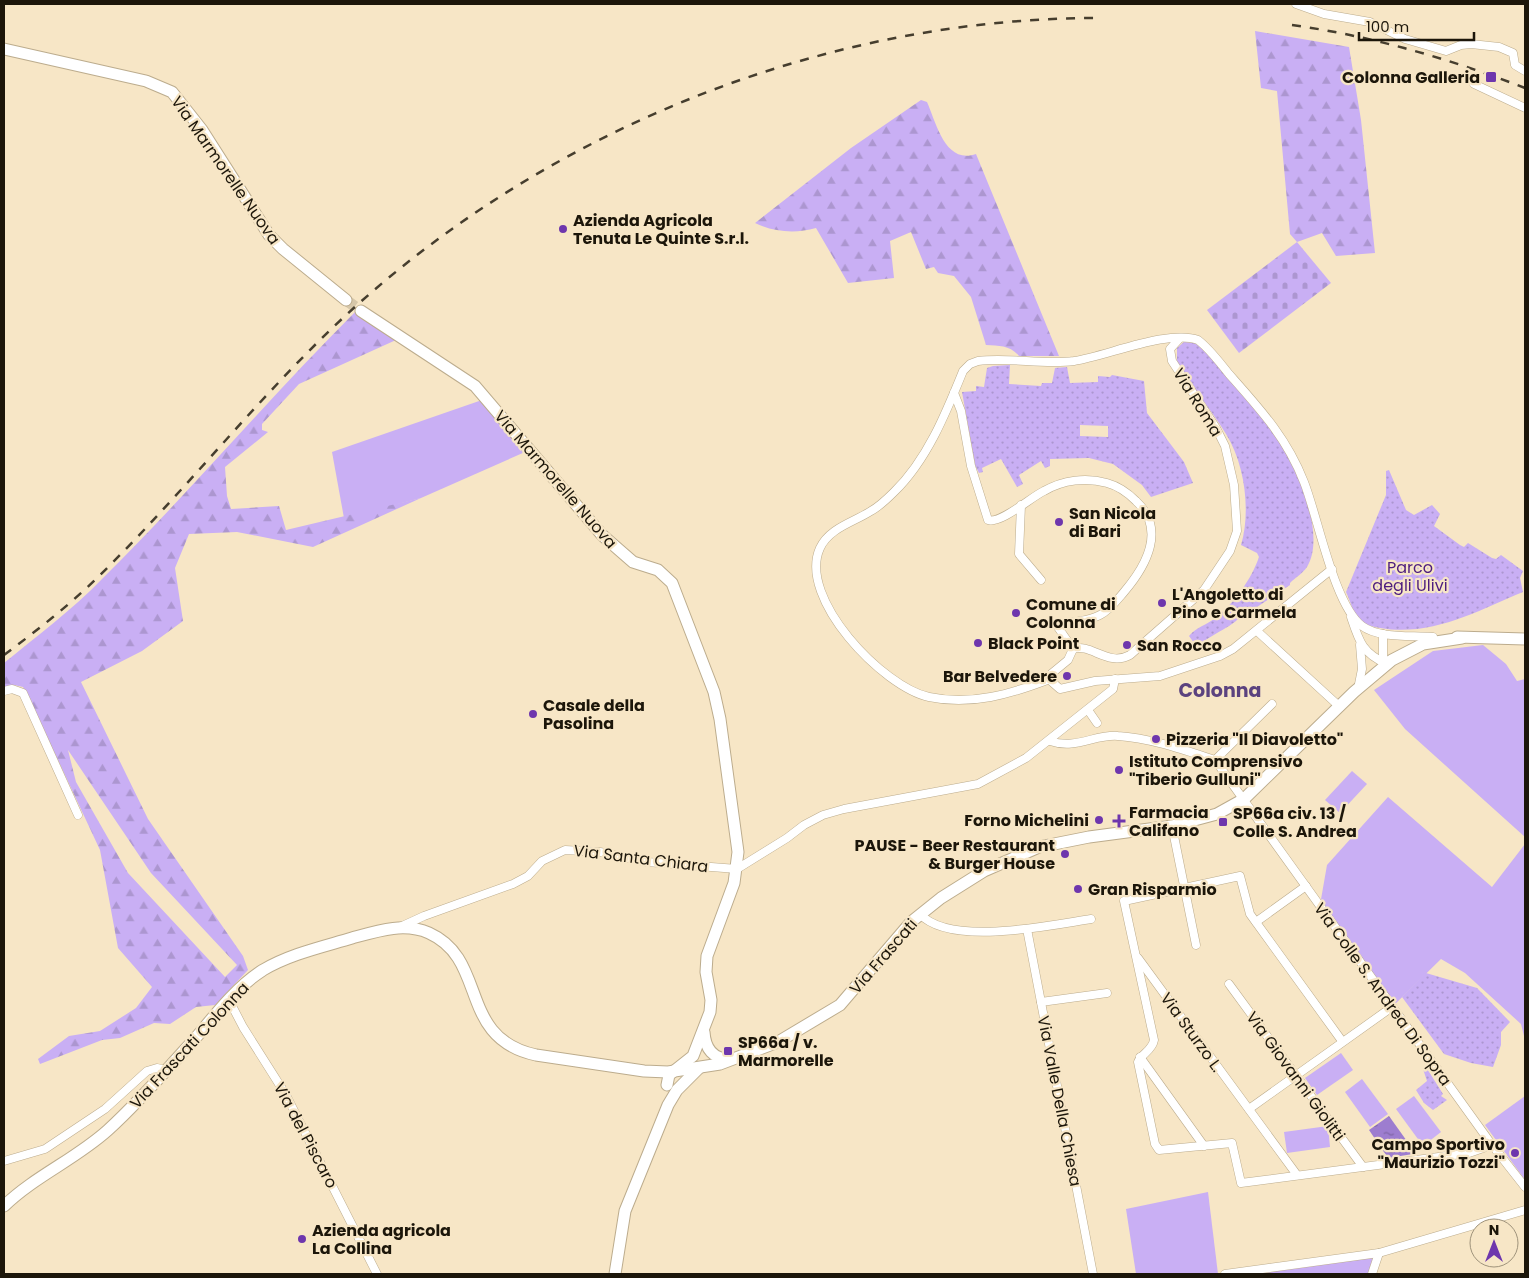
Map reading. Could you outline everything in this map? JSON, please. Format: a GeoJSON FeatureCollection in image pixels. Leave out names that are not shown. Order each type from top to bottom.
{"type":"FeatureCollection","features":[{"type":"Feature","properties":{"kind":"street"},"geometry":{"type":"LineString","coordinates":[[1296,4],[1324,14],[1370,22],[1405,39],[1446,51],[1462,45],[1472,44],[1505,48],[1513,54],[1515,65],[1525,71]]}},
{"type":"Feature","properties":{"kind":"street","name":"Via Marmorelle Nuova"},"geometry":{"type":"LineString","coordinates":[[4,49],[146,82],[172,92],[202,130],[269,235],[283,250],[346,300]]}},
{"type":"Feature","properties":{"kind":"street"},"geometry":{"type":"LineString","coordinates":[[1474,84],[1525,108]]}},
{"type":"Feature","properties":{"kind":"street","name":"Via Marmorelle Nuova"},"geometry":{"type":"LineString","coordinates":[[361,311],[476,386],[602,535],[633,562],[658,570],[672,582],[714,692],[720,719],[737,840],[737,868],[707,956],[706,977],[711,1003],[705,1027],[692,1056],[675,1072],[669,1075],[667,1085]]}},
{"type":"Feature","properties":{"kind":"street"},"geometry":{"type":"LineString","coordinates":[[1051,681],[1011,693],[978,700],[938,699],[914,692],[887,676],[863,654],[830,610],[817,580],[816,562],[823,542],[838,529],[875,508],[908,477],[918,464],[965,369],[978,361],[1073,361],[1156,340],[1194,338],[1203,344],[1269,418],[1280,433],[1305,484],[1332,569],[1359,640],[1362,665],[1357,688]]}},
{"type":"Feature","properties":{"kind":"street","name":"Via Roma"},"geometry":{"type":"LineString","coordinates":[[1073,649],[1080,648],[1104,657],[1121,659],[1130,655],[1196,599],[1221,566],[1236,536],[1235,494],[1228,455],[1216,428],[1172,361],[1170,349],[1179,339]]}},
{"type":"Feature","properties":{"kind":"street"},"geometry":{"type":"LineString","coordinates":[[954,393],[961,411],[974,475],[986,518],[991,521],[998,520],[1058,485],[1088,480],[1115,486],[1142,507],[1152,529],[1151,546],[1144,563],[1110,608],[1086,620],[1055,623],[1073,649],[1068,660],[1052,672],[1051,681]]}},
{"type":"Feature","properties":{"kind":"street"},"geometry":{"type":"LineString","coordinates":[[1021,505],[1019,554],[1041,580]]}},
{"type":"Feature","properties":{"kind":"street"},"geometry":{"type":"LineString","coordinates":[[1051,681],[1062,690],[1091,681],[1156,677],[1220,656],[1257,630],[1332,569]]}},
{"type":"Feature","properties":{"kind":"street"},"geometry":{"type":"LineString","coordinates":[[1348,608],[1362,625],[1383,634],[1525,639]]}},
{"type":"Feature","properties":{"kind":"street"},"geometry":{"type":"LineString","coordinates":[[1257,630],[1340,707]]}},
{"type":"Feature","properties":{"kind":"street"},"geometry":{"type":"LineString","coordinates":[[1383,634],[1383,660]]}},
{"type":"Feature","properties":{"kind":"street"},"geometry":{"type":"LineString","coordinates":[[1383,660],[1412,640],[1432,637]]}},
{"type":"Feature","properties":{"kind":"street"},"geometry":{"type":"LineString","coordinates":[[1359,640],[1367,653],[1383,660],[1416,647],[1462,638]]}},
{"type":"Feature","properties":{"kind":"street","name":"Via Frascati"},"geometry":{"type":"LineString","coordinates":[[720,1064],[742,1057],[790,1036],[836,1008],[906,927],[920,914],[960,885],[984,871],[1039,847],[1089,837],[1172,826],[1210,817],[1244,799],[1340,707],[1383,660]]}},
{"type":"Feature","properties":{"kind":"street"},"geometry":{"type":"LineString","coordinates":[[737,868],[823,815],[844,809],[978,784],[1026,758],[1050,741],[1114,688],[1116,679]]}},
{"type":"Feature","properties":{"kind":"street"},"geometry":{"type":"LineString","coordinates":[[4,691],[12,689],[23,692],[78,815]]}},
{"type":"Feature","properties":{"kind":"street"},"geometry":{"type":"LineString","coordinates":[[1050,741],[1061,745],[1116,735],[1170,747],[1215,760],[1272,704]]}},
{"type":"Feature","properties":{"kind":"street"},"geometry":{"type":"LineString","coordinates":[[1088,710],[1097,723]]}},
{"type":"Feature","properties":{"kind":"street","name":"Via Colle S. Andrea Di Sopra"},"geometry":{"type":"LineString","coordinates":[[1215,760],[1492,1145],[1525,1187]]}},
{"type":"Feature","properties":{"kind":"street"},"geometry":{"type":"LineString","coordinates":[[1172,826],[1196,944]]}},
{"type":"Feature","properties":{"kind":"street","name":"Via Santa Chiara"},"geometry":{"type":"LineString","coordinates":[[398,928],[424,916],[513,884],[528,876],[542,861],[565,850],[612,855],[647,862],[737,868]]}},
{"type":"Feature","properties":{"kind":"street"},"geometry":{"type":"LineString","coordinates":[[1342,1041],[1250,914],[1240,876],[1124,901],[1154,1040],[1151,1049],[1140,1057],[1138,1062],[1157,1149],[1167,1151],[1232,1143],[1241,1183],[1469,1153],[1492,1145]]}},
{"type":"Feature","properties":{"kind":"street"},"geometry":{"type":"LineString","coordinates":[[1256,922],[1306,886]]}},
{"type":"Feature","properties":{"kind":"street"},"geometry":{"type":"LineString","coordinates":[[920,914],[932,923],[961,932],[1027,929],[1091,919]]}},
{"type":"Feature","properties":{"kind":"street","name":"Via Frascati Colonna"},"geometry":{"type":"LineString","coordinates":[[4,1206],[30,1184],[101,1136],[253,977],[288,958],[368,934],[398,928],[422,930],[452,948],[462,963],[485,1022],[497,1036],[512,1046],[536,1055],[644,1071],[675,1072],[720,1064]]}},
{"type":"Feature","properties":{"kind":"street","name":"Via Valle Della Chiesa"},"geometry":{"type":"LineString","coordinates":[[1027,929],[1093,1274]]}},
{"type":"Feature","properties":{"kind":"street","name":"Via Sturzo L."},"geometry":{"type":"LineString","coordinates":[[1135,955],[1297,1175]]}},
{"type":"Feature","properties":{"kind":"street","name":"Via Giovanni Giolitti"},"geometry":{"type":"LineString","coordinates":[[1229,984],[1363,1167]]}},
{"type":"Feature","properties":{"kind":"street"},"geometry":{"type":"LineString","coordinates":[[1041,1002],[1107,993]]}},
{"type":"Feature","properties":{"kind":"street","name":"Via del Piscaro"},"geometry":{"type":"LineString","coordinates":[[229,1000],[298,1118],[377,1274]]}},
{"type":"Feature","properties":{"kind":"street"},"geometry":{"type":"LineString","coordinates":[[1249,1109],[1392,1006]]}},
{"type":"Feature","properties":{"kind":"street","name":"Via Marmorelle Nuova"},"geometry":{"type":"LineString","coordinates":[[705,1027],[706,1045],[711,1052],[726,1059],[742,1057]]}},
{"type":"Feature","properties":{"kind":"street"},"geometry":{"type":"LineString","coordinates":[[1140,1057],[1204,1146]]}},
{"type":"Feature","properties":{"kind":"street"},"geometry":{"type":"LineString","coordinates":[[4,1161],[28,1156],[49,1146],[111,1105],[146,1071],[157,1068],[165,1070]]}},
{"type":"Feature","properties":{"kind":"street"},"geometry":{"type":"LineString","coordinates":[[615,1274],[625,1211],[665,1113],[681,1086],[699,1068]]}},
{"type":"Feature","properties":{"kind":"street"},"geometry":{"type":"LineString","coordinates":[[644,1071],[659,1076],[667,1085],[668,1099],[665,1113]]}},
{"type":"Feature","properties":{"kind":"street"},"geometry":{"type":"LineString","coordinates":[[675,1072],[681,1076],[681,1086]]}},
{"type":"Feature","properties":{"kind":"street"},"geometry":{"type":"LineString","coordinates":[[1225,1274],[1379,1253],[1525,1210]]}},
{"type":"Feature","properties":{"kind":"street"},"geometry":{"type":"LineString","coordinates":[[1372,1274],[1379,1253]]}},
{"type":"Feature","properties":{"kind":"green space"},"geometry":{"type":"Polygon","coordinates":[[[1255,31],[1349,47],[1361,120],[1375,253],[1336,256],[1322,233],[1297,242],[1290,234],[1277,91],[1261,88],[1255,31]]]}},
{"type":"Feature","properties":{"kind":"green space"},"geometry":{"type":"Polygon","coordinates":[[[921,100],[927,102],[938,130],[949,148],[965,156],[976,154],[1059,356],[1019,356],[1008,348],[986,345],[971,297],[954,276],[938,273],[934,267],[926,269],[911,232],[890,241],[894,278],[848,283],[816,228],[785,231],[755,223],[851,148],[921,100]]]}},
{"type":"Feature","properties":{"kind":"green space"},"geometry":{"type":"Polygon","coordinates":[[[1297,242],[1331,283],[1239,353],[1207,310],[1297,242]]]}},
{"type":"Feature","properties":{"kind":"green space"},"geometry":{"type":"Polygon","coordinates":[[[356,311],[396,340],[299,384],[262,424],[262,430],[268,432],[225,467],[227,496],[231,509],[279,506],[286,530],[421,498],[313,547],[237,532],[189,534],[175,568],[183,621],[142,651],[81,682],[148,819],[243,956],[248,970],[215,1005],[196,1007],[170,1024],[154,1023],[120,1038],[102,1040],[40,1064],[38,1059],[69,1036],[100,1031],[136,1008],[152,987],[118,948],[100,850],[23,687],[14,685],[4,689],[4,663],[67,612],[135,546],[356,311]],[[68,750],[76,782],[128,873],[225,977],[237,965],[151,873],[68,750]]]}},
{"type":"Feature","properties":{"kind":"green space"},"geometry":{"type":"Polygon","coordinates":[[[1184,342],[1195,343],[1206,352],[1276,434],[1286,451],[1304,492],[1313,533],[1313,552],[1307,567],[1290,585],[1248,613],[1245,611],[1235,622],[1197,647],[1189,636],[1229,606],[1247,582],[1259,557],[1257,553],[1241,545],[1246,518],[1246,503],[1238,459],[1226,434],[1177,361],[1177,348],[1184,342]]]}},
{"type":"Feature","properties":{"kind":"green space"},"geometry":{"type":"Polygon","coordinates":[[[1010,365],[1009,384],[1041,386],[1042,383],[1052,383],[1055,368],[1067,367],[1070,383],[1098,382],[1098,376],[1110,377],[1112,375],[1144,381],[1147,413],[1184,462],[1193,483],[1151,497],[1142,485],[1113,464],[1089,458],[1050,459],[1050,466],[1045,468],[1041,461],[1019,475],[1023,484],[1017,487],[1001,459],[982,468],[983,472],[979,473],[975,465],[962,392],[976,391],[976,386],[984,387],[987,368],[1010,365]],[[1080,425],[1080,436],[1108,437],[1108,426],[1080,425]]]}},
{"type":"Feature","properties":{"kind":"green space"},"geometry":{"type":"Polygon","coordinates":[[[482,400],[525,452],[421,498],[344,518],[332,452],[482,400]]]}},
{"type":"Feature","properties":{"kind":"green space","name":"Parco degli Ulivi"},"geometry":{"type":"Polygon","coordinates":[[[1389,470],[1406,510],[1414,515],[1432,505],[1440,514],[1434,526],[1460,545],[1464,547],[1468,543],[1496,559],[1501,555],[1523,571],[1520,578],[1523,592],[1471,614],[1436,626],[1399,630],[1380,628],[1361,622],[1353,610],[1346,592],[1386,495],[1386,471],[1389,470]]]}},
{"type":"Feature","properties":{"kind":"green space"},"geometry":{"type":"Polygon","coordinates":[[[1483,645],[1506,664],[1517,681],[1525,679],[1525,837],[1405,729],[1374,690],[1433,651],[1483,645]]]}},
{"type":"Feature","properties":{"kind":"green space"},"geometry":{"type":"Polygon","coordinates":[[[1352,771],[1367,784],[1340,813],[1325,800],[1352,771]]]}},
{"type":"Feature","properties":{"kind":"green space"},"geometry":{"type":"Polygon","coordinates":[[[1388,797],[1492,887],[1525,844],[1525,1040],[1521,1024],[1465,973],[1441,959],[1392,1007],[1320,905],[1327,865],[1388,797]]]}},
{"type":"Feature","properties":{"kind":"green space"},"geometry":{"type":"Polygon","coordinates":[[[1426,973],[1477,988],[1510,1022],[1501,1032],[1501,1045],[1493,1067],[1471,1063],[1444,1054],[1402,997],[1426,973]]]}},
{"type":"Feature","properties":{"kind":"green space"},"geometry":{"type":"Polygon","coordinates":[[[1341,1053],[1353,1070],[1317,1095],[1305,1078],[1341,1053]]]}},
{"type":"Feature","properties":{"kind":"green space"},"geometry":{"type":"Polygon","coordinates":[[[1426,1067],[1443,1094],[1441,1096],[1447,1100],[1433,1110],[1424,1103],[1416,1090],[1427,1081],[1423,1069],[1426,1067]]]}},
{"type":"Feature","properties":{"kind":"green space"},"geometry":{"type":"Polygon","coordinates":[[[1362,1079],[1388,1114],[1370,1127],[1345,1092],[1362,1079]]]}},
{"type":"Feature","properties":{"kind":"green space"},"geometry":{"type":"Polygon","coordinates":[[[1414,1096],[1441,1132],[1423,1146],[1396,1109],[1414,1096]]]}},
{"type":"Feature","properties":{"kind":"green space","name":"Campo Sportivo \"Maurizio Tozzi\""},"geometry":{"type":"Polygon","coordinates":[[[1525,1096],[1525,1180],[1485,1125],[1525,1096]]]}},
{"type":"Feature","properties":{"kind":"green space"},"geometry":{"type":"Polygon","coordinates":[[[1328,1126],[1330,1147],[1287,1153],[1284,1132],[1328,1126]]]}},
{"type":"Feature","properties":{"kind":"green space"},"geometry":{"type":"Polygon","coordinates":[[[1208,1192],[1218,1274],[1136,1274],[1126,1209],[1208,1192]]]}},
{"type":"Feature","properties":{"kind":"green space"},"geometry":{"type":"Polygon","coordinates":[[[1379,1253],[1372,1274],[1225,1274],[1379,1253]]]}},
{"type":"Feature","properties":{"kind":"water"},"geometry":{"type":"Polygon","coordinates":[[[1389,1116],[1414,1151],[1413,1154],[1388,1158],[1369,1130],[1389,1116]]]}},
{"type":"Feature","properties":{"kind":"tunnel"},"geometry":{"type":"LineString","coordinates":[[346,300],[361,311]]}},
{"type":"Feature","properties":{"kind":"railway"},"geometry":{"type":"LineString","coordinates":[[4,655],[51,619],[95,580],[153,521],[291,369],[320,340],[400,268],[487,205],[580,150],[678,104],[780,67],[885,40],[991,24],[1098,18]]}},
{"type":"Feature","properties":{"kind":"railway"},"geometry":{"type":"LineString","coordinates":[[1292,25],[1381,42],[1468,67],[1525,88]]}},
{"type":"Feature","properties":{"kind":"place","name":"Colonna Galleria"},"geometry":{"type":"Point","coordinates":[1491,77]}},
{"type":"Feature","properties":{"kind":"place","name":"Azienda Agricola Tenuta Le Quinte S.r.l."},"geometry":{"type":"Point","coordinates":[563,229]}},
{"type":"Feature","properties":{"kind":"place","name":"San Nicola di Bari"},"geometry":{"type":"Point","coordinates":[1059,522]}},
{"type":"Feature","properties":{"kind":"place","name":"L'Angoletto di Pino e Carmela"},"geometry":{"type":"Point","coordinates":[1162,603]}},
{"type":"Feature","properties":{"kind":"place","name":"Comune di Colonna"},"geometry":{"type":"Point","coordinates":[1016,613]}},
{"type":"Feature","properties":{"kind":"place","name":"Black Point"},"geometry":{"type":"Point","coordinates":[978,643]}},
{"type":"Feature","properties":{"kind":"place","name":"San Rocco"},"geometry":{"type":"Point","coordinates":[1127,645]}},
{"type":"Feature","properties":{"kind":"place","name":"Bar Belvedere"},"geometry":{"type":"Point","coordinates":[1067,676]}},
{"type":"Feature","properties":{"kind":"place","name":"Casale della Pasolina"},"geometry":{"type":"Point","coordinates":[533,714]}},
{"type":"Feature","properties":{"kind":"place","name":"Pizzeria \"Il Diavoletto\""},"geometry":{"type":"Point","coordinates":[1156,739]}},
{"type":"Feature","properties":{"kind":"place","name":"Istituto Comprensivo \"Tiberio Gulluni\""},"geometry":{"type":"Point","coordinates":[1119,770]}},
{"type":"Feature","properties":{"kind":"place","name":"Forno Michelini"},"geometry":{"type":"Point","coordinates":[1099,820]}},
{"type":"Feature","properties":{"kind":"place","name":"Farmacia Califano"},"geometry":{"type":"Point","coordinates":[1119,821]}},
{"type":"Feature","properties":{"kind":"place","name":"SP66a civ. 13 / Colle S. Andrea"},"geometry":{"type":"Point","coordinates":[1223,822]}},
{"type":"Feature","properties":{"kind":"place","name":"PAUSE - Beer Restaurant & Burger House"},"geometry":{"type":"Point","coordinates":[1065,854]}},
{"type":"Feature","properties":{"kind":"place","name":"Gran Risparmio"},"geometry":{"type":"Point","coordinates":[1078,889]}},
{"type":"Feature","properties":{"kind":"place","name":"SP66a / v. Marmorelle"},"geometry":{"type":"Point","coordinates":[728,1051]}},
{"type":"Feature","properties":{"kind":"place","name":"Campo Sportivo \"Maurizio Tozzi\""},"geometry":{"type":"Point","coordinates":[1515,1153]}},
{"type":"Feature","properties":{"kind":"place","name":"Azienda agricola La Collina"},"geometry":{"type":"Point","coordinates":[302,1239]}},
{"type":"Feature","properties":{"kind":"district","name":"Colonna"},"geometry":{"type":"Point","coordinates":[1220,690]}}]}
